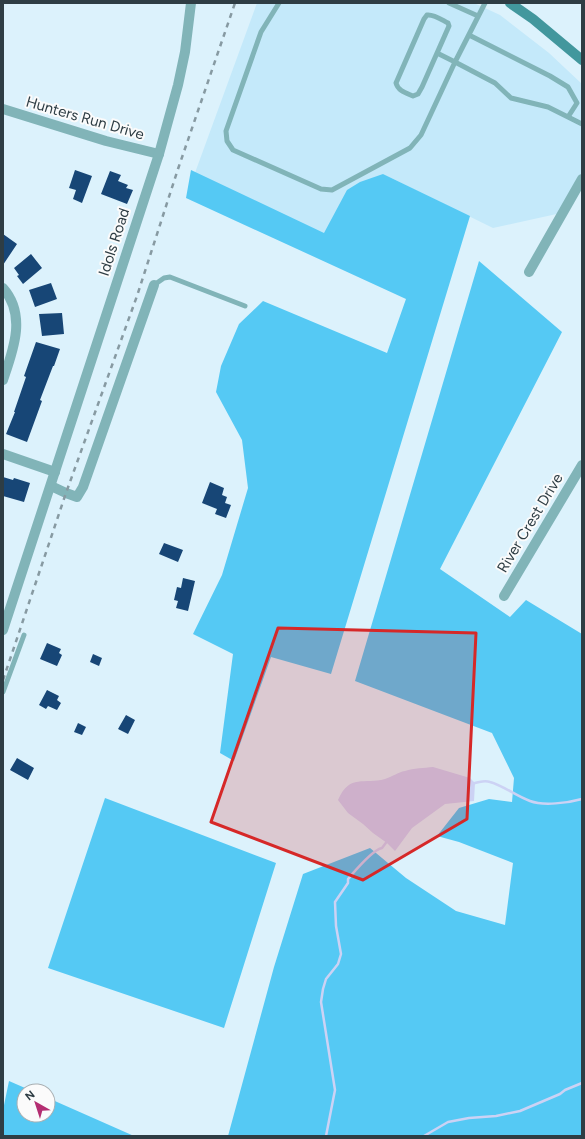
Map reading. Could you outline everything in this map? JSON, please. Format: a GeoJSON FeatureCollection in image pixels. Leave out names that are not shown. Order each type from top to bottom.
{"type":"FeatureCollection","features":[{"type":"Feature","properties":{"kind":"main road"},"geometry":{"type":"LineString","coordinates":[[510,3],[538,23],[582,60]]}},
{"type":"Feature","properties":{"kind":"street","name":"Idols Road"},"geometry":{"type":"LineString","coordinates":[[3,630],[159,154],[178,85],[185,52],[191,3]]}},
{"type":"Feature","properties":{"kind":"street","name":"Hunters Run Drive"},"geometry":{"type":"LineString","coordinates":[[3,109],[106,141],[159,154]]}},
{"type":"Feature","properties":{"kind":"street"},"geometry":{"type":"LineString","coordinates":[[529,272],[582,180]]}},
{"type":"Feature","properties":{"kind":"street"},"geometry":{"type":"LineString","coordinates":[[51,486],[76,496],[83,487],[154,285]]}},
{"type":"Feature","properties":{"kind":"street"},"geometry":{"type":"LineString","coordinates":[[3,288],[13,305],[17,331],[3,380]]}},
{"type":"Feature","properties":{"kind":"street"},"geometry":{"type":"LineString","coordinates":[[3,454],[55,472]]}},
{"type":"Feature","properties":{"kind":"street","name":"River Crest Drive"},"geometry":{"type":"LineString","coordinates":[[504,596],[582,465]]}},
{"type":"Feature","properties":{"kind":"lane"},"geometry":{"type":"LineString","coordinates":[[279,3],[261,32],[226,131],[227,141],[233,150],[320,188],[332,190],[410,148],[422,136],[455,62],[484,3]]}},
{"type":"Feature","properties":{"kind":"lane"},"geometry":{"type":"LineString","coordinates":[[449,3],[478,16]]}},
{"type":"Feature","properties":{"kind":"lane"},"geometry":{"type":"LineString","coordinates":[[427,15],[448,23],[437,53],[418,94],[413,96],[400,91],[396,83],[427,15]]}},
{"type":"Feature","properties":{"kind":"lane"},"geometry":{"type":"LineString","coordinates":[[469,35],[550,76],[568,87],[577,103],[568,117]]}},
{"type":"Feature","properties":{"kind":"lane"},"geometry":{"type":"LineString","coordinates":[[437,53],[495,83],[511,98],[548,107],[582,124]]}},
{"type":"Feature","properties":{"kind":"lane"},"geometry":{"type":"LineString","coordinates":[[154,285],[164,278],[170,277],[245,306]]}},
{"type":"Feature","properties":{"kind":"lane"},"geometry":{"type":"LineString","coordinates":[[3,692],[24,635]]}},
{"type":"Feature","properties":{"kind":"highlighted area"},"geometry":{"type":"Polygon","coordinates":[[[278,628],[476,633],[467,819],[363,880],[211,822],[278,628]]]}},
{"type":"Feature","properties":{"kind":"shaded area"},"geometry":{"type":"Polygon","coordinates":[[[257,3],[474,3],[500,15],[549,53],[582,84],[582,173],[561,213],[493,228],[383,174],[320,242],[192,181],[257,3]]]}},
{"type":"Feature","properties":{"kind":"shaded area"},"geometry":{"type":"Polygon","coordinates":[[[191,170],[324,233],[347,190],[360,182],[383,174],[470,216],[331,674],[271,657],[234,761],[220,753],[233,654],[193,634],[222,575],[248,488],[242,440],[216,392],[221,366],[239,324],[263,301],[387,353],[406,299],[186,198],[191,170]]]}},
{"type":"Feature","properties":{"kind":"shaded area"},"geometry":{"type":"Polygon","coordinates":[[[479,261],[562,332],[440,569],[510,617],[526,600],[582,634],[582,1136],[228,1136],[274,967],[303,874],[370,848],[406,878],[456,911],[505,925],[513,863],[459,842],[437,836],[459,808],[489,799],[512,802],[514,778],[492,733],[355,681],[479,261]]]}},
{"type":"Feature","properties":{"kind":"shaded area"},"geometry":{"type":"Polygon","coordinates":[[[433,767],[470,778],[475,783],[474,801],[445,804],[412,828],[395,851],[348,813],[338,800],[347,786],[353,783],[377,781],[408,770],[433,767]]]}},
{"type":"Feature","properties":{"kind":"shaded area"},"geometry":{"type":"Polygon","coordinates":[[[105,798],[276,863],[224,1028],[48,968],[105,798]]]}},
{"type":"Feature","properties":{"kind":"shaded area"},"geometry":{"type":"Polygon","coordinates":[[[9,1081],[16,1084],[16,1123],[56,1123],[56,1102],[134,1136],[3,1136],[3,1110],[9,1081]]]}},
{"type":"Feature","properties":{"kind":"building"},"geometry":{"type":"Polygon","coordinates":[[[75,170],[92,176],[82,203],[73,199],[76,190],[69,188],[75,170]]]}},
{"type":"Feature","properties":{"kind":"building"},"geometry":{"type":"Polygon","coordinates":[[[110,171],[121,175],[118,181],[128,185],[126,188],[133,190],[127,204],[101,194],[110,171]]]}},
{"type":"Feature","properties":{"kind":"building"},"geometry":{"type":"Polygon","coordinates":[[[3,234],[17,244],[3,265],[3,234]]]}},
{"type":"Feature","properties":{"kind":"building"},"geometry":{"type":"Polygon","coordinates":[[[31,254],[42,268],[23,284],[17,276],[19,275],[14,268],[31,254]]]}},
{"type":"Feature","properties":{"kind":"building"},"geometry":{"type":"Polygon","coordinates":[[[51,283],[57,299],[35,307],[29,290],[51,283]]]}},
{"type":"Feature","properties":{"kind":"building"},"geometry":{"type":"Polygon","coordinates":[[[62,313],[64,334],[42,336],[39,314],[62,313]]]}},
{"type":"Feature","properties":{"kind":"building"},"geometry":{"type":"Polygon","coordinates":[[[36,342],[60,349],[40,400],[42,401],[27,442],[6,434],[15,412],[26,377],[24,376],[36,342]]]}},
{"type":"Feature","properties":{"kind":"building"},"geometry":{"type":"Polygon","coordinates":[[[3,477],[13,480],[14,478],[30,483],[24,502],[3,496],[3,477]]]}},
{"type":"Feature","properties":{"kind":"building"},"geometry":{"type":"Polygon","coordinates":[[[210,482],[224,488],[222,495],[227,497],[225,503],[231,505],[226,518],[215,514],[217,509],[202,503],[210,482]]]}},
{"type":"Feature","properties":{"kind":"building"},"geometry":{"type":"Polygon","coordinates":[[[164,543],[183,550],[178,562],[159,554],[164,543]]]}},
{"type":"Feature","properties":{"kind":"building"},"geometry":{"type":"Polygon","coordinates":[[[183,578],[195,581],[188,611],[176,608],[178,601],[174,600],[177,587],[181,588],[183,578]]]}},
{"type":"Feature","properties":{"kind":"building"},"geometry":{"type":"Polygon","coordinates":[[[47,643],[61,649],[59,653],[62,655],[57,666],[40,659],[47,643]]]}},
{"type":"Feature","properties":{"kind":"building"},"geometry":{"type":"Polygon","coordinates":[[[93,654],[102,658],[99,666],[90,662],[93,654]]]}},
{"type":"Feature","properties":{"kind":"building"},"geometry":{"type":"Polygon","coordinates":[[[47,690],[59,696],[57,700],[61,703],[57,710],[48,706],[46,709],[39,705],[47,690]]]}},
{"type":"Feature","properties":{"kind":"building"},"geometry":{"type":"Polygon","coordinates":[[[126,715],[135,720],[128,734],[118,729],[126,715]]]}},
{"type":"Feature","properties":{"kind":"building"},"geometry":{"type":"Polygon","coordinates":[[[78,723],[86,727],[82,735],[74,732],[78,723]]]}},
{"type":"Feature","properties":{"kind":"building"},"geometry":{"type":"Polygon","coordinates":[[[17,758],[34,768],[28,780],[10,770],[17,758]]]}},
{"type":"Feature","properties":{"kind":"waterway"},"geometry":{"type":"LineString","coordinates":[[472,784],[488,781],[535,803],[570,802],[582,799]]}},
{"type":"Feature","properties":{"kind":"waterway"},"geometry":{"type":"LineString","coordinates":[[326,1136],[335,1090],[321,1002],[326,979],[338,964],[341,954],[336,926],[335,902],[348,883],[348,879],[364,861],[373,853],[382,848],[388,840]]}},
{"type":"Feature","properties":{"kind":"waterway"},"geometry":{"type":"LineString","coordinates":[[424,1136],[448,1122],[469,1118],[496,1116],[520,1111],[582,1083]]}},
{"type":"Feature","properties":{"kind":"railway"},"geometry":{"type":"LineString","coordinates":[[3,680],[66,493],[137,296],[178,169],[235,3]]}}]}
